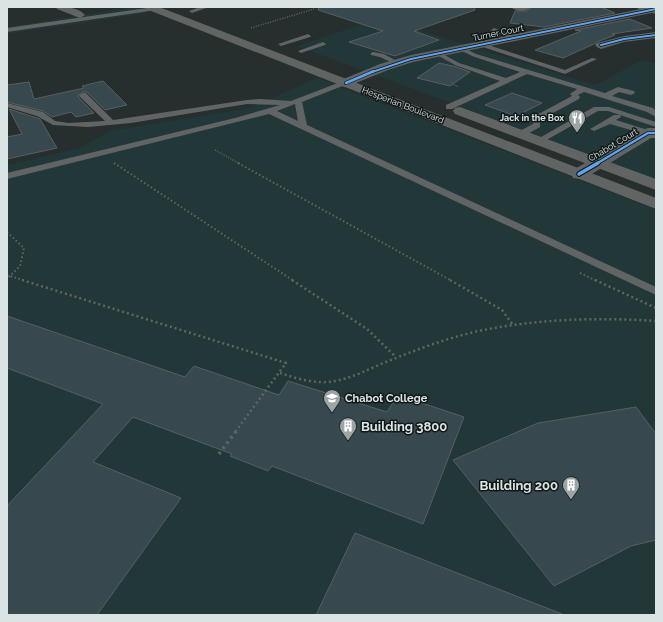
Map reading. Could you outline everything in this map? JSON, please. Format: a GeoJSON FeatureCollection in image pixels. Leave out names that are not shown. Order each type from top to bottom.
{"type":"FeatureCollection","features":[{"type":"Feature","properties":{"kind":"main road","name":"Hesperian Boulevard"},"geometry":{"type":"LineString","coordinates":[[152,8],[656,204]]}},
{"type":"Feature","properties":{"kind":"main road"},"geometry":{"type":"LineString","coordinates":[[187,9],[214,19]]}},
{"type":"Feature","properties":{"kind":"main road"},"geometry":{"type":"LineString","coordinates":[[277,43],[320,59]]}},
{"type":"Feature","properties":{"kind":"main road","name":"Hesperian Boulevard"},"geometry":{"type":"LineString","coordinates":[[346,68],[379,81]]}},
{"type":"Feature","properties":{"kind":"main road","name":"Hesperian Boulevard"},"geometry":{"type":"LineString","coordinates":[[436,102],[656,185]]}},
{"type":"Feature","properties":{"kind":"street"},"geometry":{"type":"LineString","coordinates":[[61,7],[80,15]]}},
{"type":"Feature","properties":{"kind":"street","name":"Turner Court"},"geometry":{"type":"LineString","coordinates":[[346,83],[397,63],[651,10]]}},
{"type":"Feature","properties":{"kind":"street"},"geometry":{"type":"LineString","coordinates":[[601,45],[630,38],[656,35]]}},
{"type":"Feature","properties":{"kind":"street","name":"Chabot Court"},"geometry":{"type":"LineString","coordinates":[[579,174],[653,130]]}},
{"type":"Feature","properties":{"kind":"lane"},"geometry":{"type":"LineString","coordinates":[[187,9],[206,7]]}},
{"type":"Feature","properties":{"kind":"lane"},"geometry":{"type":"LineString","coordinates":[[7,30],[152,8]]}},
{"type":"Feature","properties":{"kind":"lane"},"geometry":{"type":"LineString","coordinates":[[494,30],[514,38]]}},
{"type":"Feature","properties":{"kind":"lane"},"geometry":{"type":"LineString","coordinates":[[277,43],[308,36]]}},
{"type":"Feature","properties":{"kind":"lane"},"geometry":{"type":"LineString","coordinates":[[301,52],[323,44]]}},
{"type":"Feature","properties":{"kind":"lane"},"geometry":{"type":"LineString","coordinates":[[482,45],[565,72],[594,59]]}},
{"type":"Feature","properties":{"kind":"lane"},"geometry":{"type":"LineString","coordinates":[[462,49],[474,55],[526,72],[650,110],[656,115]]}},
{"type":"Feature","properties":{"kind":"lane"},"geometry":{"type":"LineString","coordinates":[[373,54],[382,56],[397,63]]}},
{"type":"Feature","properties":{"kind":"lane"},"geometry":{"type":"LineString","coordinates":[[439,54],[457,64],[508,81]]}},
{"type":"Feature","properties":{"kind":"lane"},"geometry":{"type":"LineString","coordinates":[[450,107],[526,72]]}},
{"type":"Feature","properties":{"kind":"lane"},"geometry":{"type":"LineString","coordinates":[[7,176],[129,150],[270,111],[346,83]]}},
{"type":"Feature","properties":{"kind":"lane"},"geometry":{"type":"LineString","coordinates":[[521,134],[536,125],[536,119],[576,97],[574,94],[583,89]]}},
{"type":"Feature","properties":{"kind":"lane"},"geometry":{"type":"LineString","coordinates":[[606,96],[618,89],[631,93]]}},
{"type":"Feature","properties":{"kind":"lane"},"geometry":{"type":"LineString","coordinates":[[83,95],[112,123]]}},
{"type":"Feature","properties":{"kind":"lane"},"geometry":{"type":"LineString","coordinates":[[7,106],[40,114],[53,123],[68,125],[112,123],[191,112],[247,102],[296,102]]}},
{"type":"Feature","properties":{"kind":"lane"},"geometry":{"type":"LineString","coordinates":[[296,102],[300,108],[301,120],[304,128]]}},
{"type":"Feature","properties":{"kind":"lane"},"geometry":{"type":"LineString","coordinates":[[538,141],[597,109],[609,109],[653,130]]}},
{"type":"Feature","properties":{"kind":"lane"},"geometry":{"type":"LineString","coordinates":[[270,111],[656,291]]}},
{"type":"Feature","properties":{"kind":"lane"},"geometry":{"type":"LineString","coordinates":[[594,129],[619,116]]}},
{"type":"Feature","properties":{"kind":"lane"},"geometry":{"type":"LineString","coordinates":[[610,120],[653,130]]}},
{"type":"Feature","properties":{"kind":"path"},"geometry":{"type":"LineString","coordinates":[[251,28],[314,9]]}},
{"type":"Feature","properties":{"kind":"path"},"geometry":{"type":"LineString","coordinates":[[215,150],[481,297],[502,310],[513,325]]}},
{"type":"Feature","properties":{"kind":"path"},"geometry":{"type":"LineString","coordinates":[[112,161],[367,329],[396,357]]}},
{"type":"Feature","properties":{"kind":"path"},"geometry":{"type":"LineString","coordinates":[[7,232],[24,248],[22,265],[7,279]]}},
{"type":"Feature","properties":{"kind":"path"},"geometry":{"type":"LineString","coordinates":[[579,272],[656,308]]}},
{"type":"Feature","properties":{"kind":"path"},"geometry":{"type":"LineString","coordinates":[[7,275],[286,363],[220,454]]}},
{"type":"Feature","properties":{"kind":"path"},"geometry":{"type":"LineString","coordinates":[[280,373],[309,382],[327,382],[352,377],[396,357],[438,342],[484,330],[513,325],[544,321],[600,318],[656,321]]}},
{"type":"Feature","properties":{"kind":"shaded area"},"geometry":{"type":"Polygon","coordinates":[[[133,7],[147,13],[7,34],[7,27],[133,7]]]}},
{"type":"Feature","properties":{"kind":"shaded area"},"geometry":{"type":"Polygon","coordinates":[[[381,18],[595,85],[642,60],[656,64],[656,179],[297,46],[381,18]]]}},
{"type":"Feature","properties":{"kind":"shaded area","name":"Chabot College"},"geometry":{"type":"Polygon","coordinates":[[[317,78],[656,210],[656,615],[7,615],[7,165],[80,148],[109,131],[249,108],[317,78]]]}},
{"type":"Feature","properties":{"kind":"building"},"geometry":{"type":"Polygon","coordinates":[[[319,7],[474,7],[475,10],[414,31],[439,40],[395,56],[349,42],[383,31],[318,10],[319,7]]]}},
{"type":"Feature","properties":{"kind":"building"},"geometry":{"type":"Polygon","coordinates":[[[532,7],[601,7],[615,13],[544,27],[510,23],[515,11],[527,11],[532,7]]]}},
{"type":"Feature","properties":{"kind":"building"},"geometry":{"type":"Polygon","coordinates":[[[630,19],[652,28],[612,34],[615,35],[563,58],[535,50],[581,31],[575,30],[630,19]]]}},
{"type":"Feature","properties":{"kind":"building"},"geometry":{"type":"Polygon","coordinates":[[[439,63],[470,72],[450,86],[417,78],[439,63]]]}},
{"type":"Feature","properties":{"kind":"building"},"geometry":{"type":"Polygon","coordinates":[[[103,81],[127,105],[105,110],[87,92],[83,92],[78,95],[79,98],[94,113],[76,117],[71,112],[52,117],[43,111],[7,102],[7,85],[29,82],[34,99],[84,88],[82,86],[103,81]]]}},
{"type":"Feature","properties":{"kind":"building"},"geometry":{"type":"Polygon","coordinates":[[[512,93],[542,103],[516,116],[485,105],[512,93]]]}},
{"type":"Feature","properties":{"kind":"building"},"geometry":{"type":"Polygon","coordinates":[[[9,109],[40,119],[57,148],[7,159],[7,137],[22,134],[9,109]]]}},
{"type":"Feature","properties":{"kind":"building"},"geometry":{"type":"Polygon","coordinates":[[[7,316],[185,377],[194,366],[279,395],[288,381],[387,412],[398,395],[464,417],[423,524],[272,466],[268,471],[230,456],[232,454],[133,417],[93,462],[181,498],[97,615],[7,615],[7,506],[103,404],[7,368],[7,316]]]}},
{"type":"Feature","properties":{"kind":"building","name":"Building 200"},"geometry":{"type":"Polygon","coordinates":[[[636,407],[656,434],[656,540],[631,546],[554,586],[453,460],[538,423],[636,407]]]}},
{"type":"Feature","properties":{"kind":"building"},"geometry":{"type":"Polygon","coordinates":[[[355,533],[562,614],[562,615],[316,615],[355,533]]]}},
{"type":"Feature","properties":{"kind":"cycle path"},"geometry":{"type":"LineString","coordinates":[[346,83],[384,67],[411,59],[656,9]]}},
{"type":"Feature","properties":{"kind":"cycle path"},"geometry":{"type":"LineString","coordinates":[[601,45],[624,39],[656,35]]}},
{"type":"Feature","properties":{"kind":"cycle path"},"geometry":{"type":"LineString","coordinates":[[579,174],[648,133],[656,133]]}},
{"type":"Feature","properties":{"kind":"place","name":"Jack in the Box"},"geometry":{"type":"Point","coordinates":[577,133]}},
{"type":"Feature","properties":{"kind":"place","name":"Chabot College"},"geometry":{"type":"Point","coordinates":[332,413]}},
{"type":"Feature","properties":{"kind":"place","name":"Building 3800"},"geometry":{"type":"Point","coordinates":[348,441]}},
{"type":"Feature","properties":{"kind":"place","name":"Building 200"},"geometry":{"type":"Point","coordinates":[571,500]}}]}
